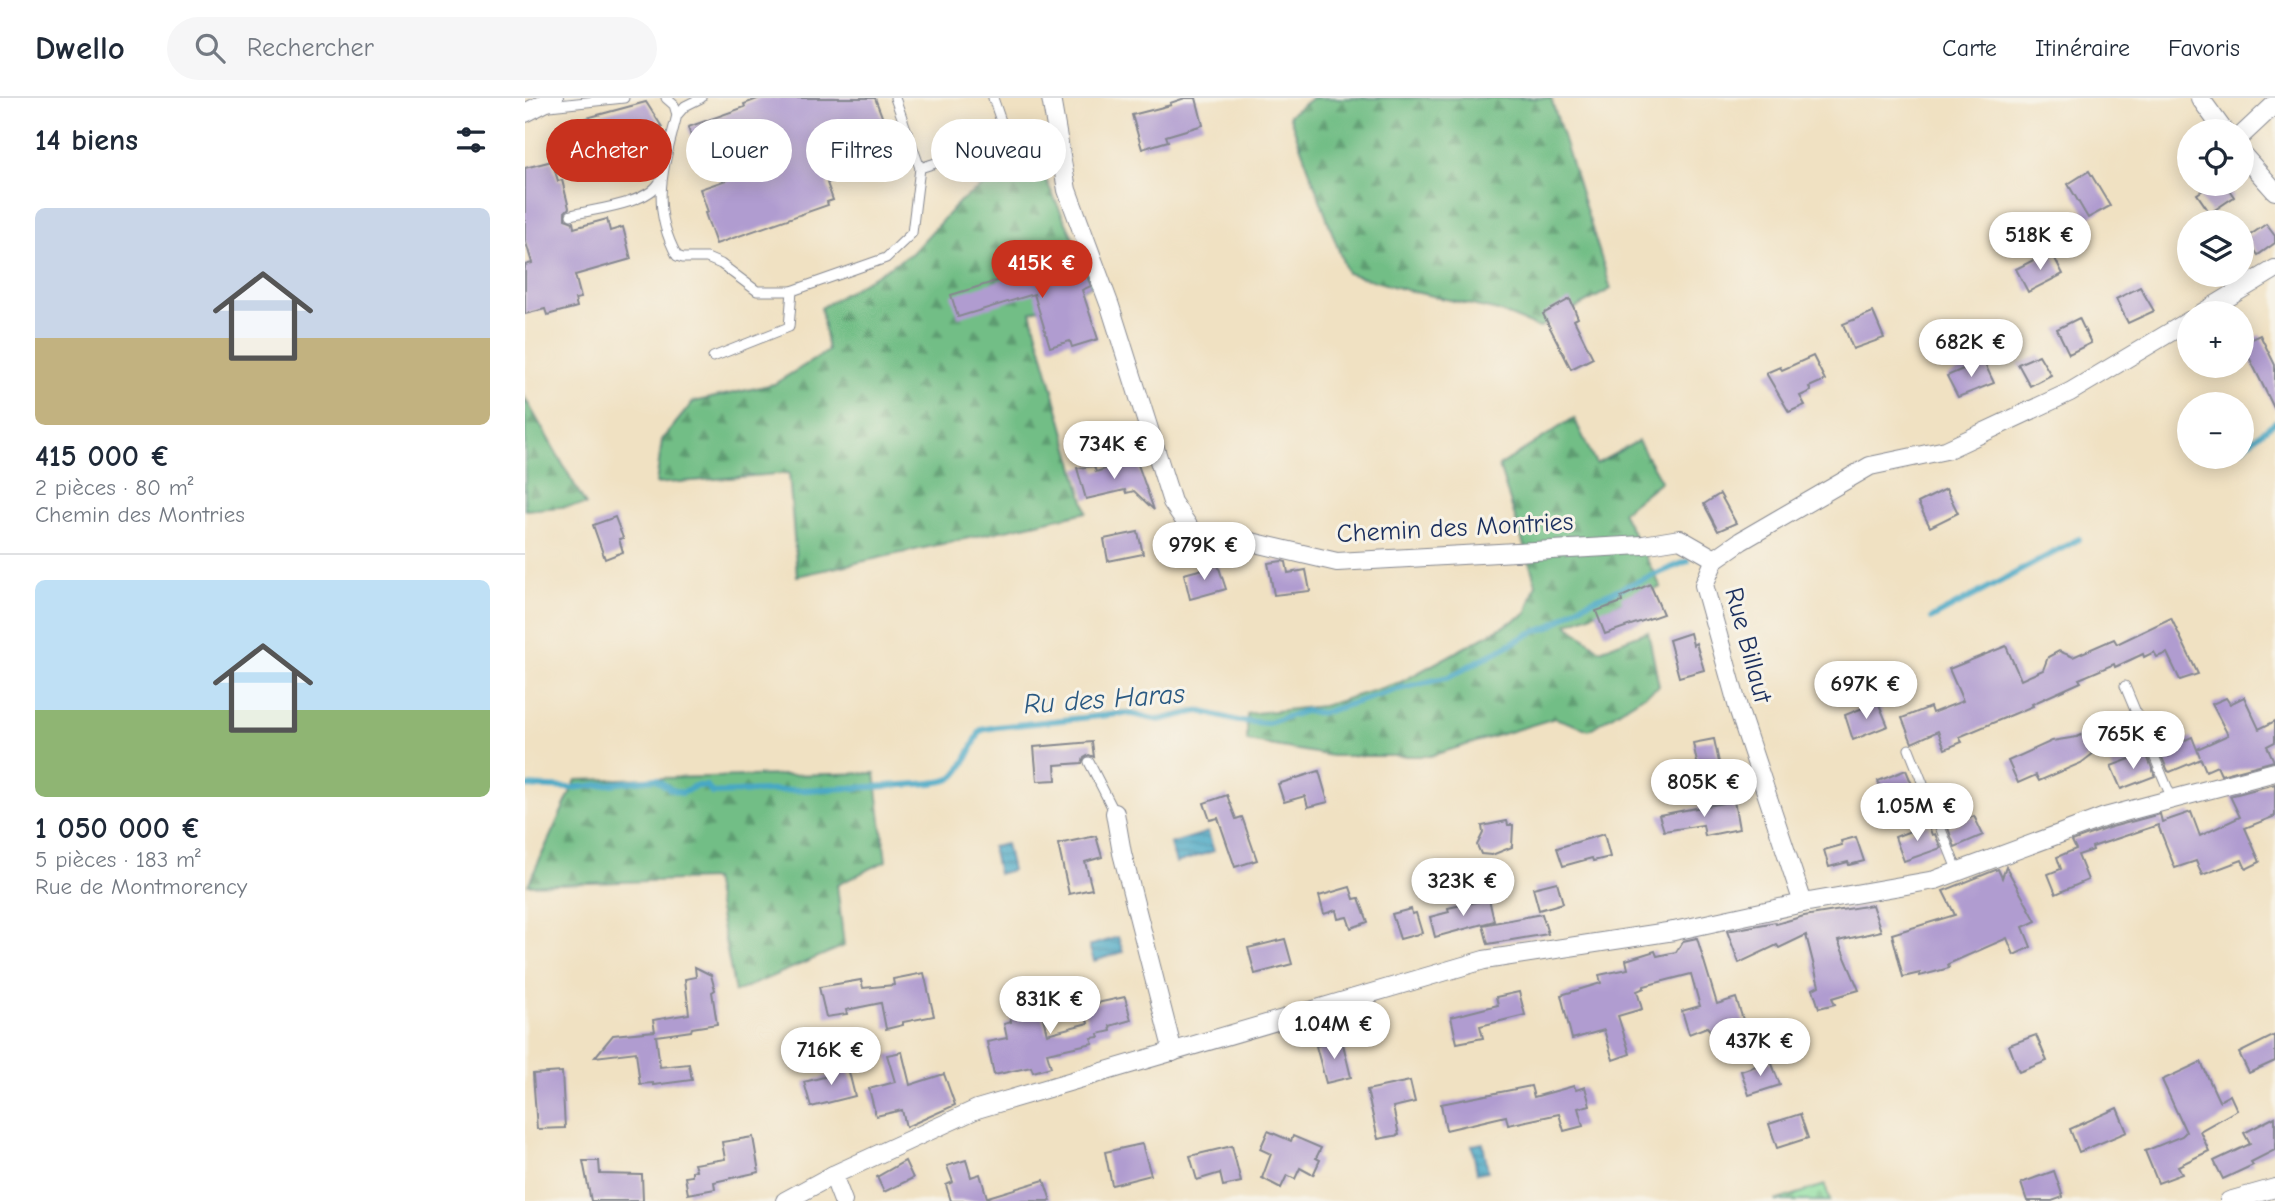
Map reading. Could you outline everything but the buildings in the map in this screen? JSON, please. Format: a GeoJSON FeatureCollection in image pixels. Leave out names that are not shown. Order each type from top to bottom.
{"type":"FeatureCollection","features":[{"type":"Feature","properties":{"kind":"street"},"geometry":{"type":"LineString","coordinates":[[531,110],[554,98]]}},
{"type":"Feature","properties":{"kind":"street","name":"Chemin des Montries"},"geometry":{"type":"LineString","coordinates":[[1051,98],[1067,190],[1110,306],[1172,502],[1195,536],[1243,540],[1337,562],[1643,544],[1680,539],[1715,559]]}},
{"type":"Feature","properties":{"kind":"street"},"geometry":{"type":"LineString","coordinates":[[2200,98],[2215,119]]}},
{"type":"Feature","properties":{"kind":"street"},"geometry":{"type":"LineString","coordinates":[[2254,124],[2275,104]]}},
{"type":"Feature","properties":{"kind":"street"},"geometry":{"type":"LineString","coordinates":[[2254,167],[2275,191]]}},
{"type":"Feature","properties":{"kind":"street"},"geometry":{"type":"LineString","coordinates":[[2221,301],[2275,269]]}},
{"type":"Feature","properties":{"kind":"street"},"geometry":{"type":"LineString","coordinates":[[1715,559],[1870,466],[1946,450],[2070,392],[2177,328]]}},
{"type":"Feature","properties":{"kind":"street","name":"Rue Billaut"},"geometry":{"type":"LineString","coordinates":[[1715,559],[1704,585],[1739,711],[1803,903]]}},
{"type":"Feature","properties":{"kind":"street"},"geometry":{"type":"LineString","coordinates":[[785,1201],[833,1175],[977,1109],[1484,960],[1674,931],[1803,903],[1935,880],[2105,817],[2275,772]]}},
{"type":"Feature","properties":{"kind":"street"},"geometry":{"type":"LineString","coordinates":[[1115,813],[1122,853],[1173,1052]]}},
{"type":"Feature","properties":{"kind":"street"},"geometry":{"type":"LineString","coordinates":[[833,1175],[843,1201]]}},
{"type":"Feature","properties":{"kind":"street"},"geometry":{"type":"LineString","coordinates":[[2229,1201],[2275,1188]]}},
{"type":"Feature","properties":{"kind":"lane"},"geometry":{"type":"LineString","coordinates":[[531,110],[624,98]]}},
{"type":"Feature","properties":{"kind":"lane"},"geometry":{"type":"LineString","coordinates":[[666,98],[674,105],[677,115]]}},
{"type":"Feature","properties":{"kind":"lane"},"geometry":{"type":"LineString","coordinates":[[672,134],[677,115],[685,106],[701,98]]}},
{"type":"Feature","properties":{"kind":"lane"},"geometry":{"type":"LineString","coordinates":[[660,182],[661,210],[668,239],[677,256],[707,258],[721,264],[757,291],[792,291],[886,258],[912,233],[919,168],[895,98]]}},
{"type":"Feature","properties":{"kind":"lane"},"geometry":{"type":"LineString","coordinates":[[919,168],[976,150],[1002,124],[993,98]]}},
{"type":"Feature","properties":{"kind":"lane"},"geometry":{"type":"LineString","coordinates":[[571,215],[641,198],[656,188],[659,182]]}},
{"type":"Feature","properties":{"kind":"lane"},"geometry":{"type":"LineString","coordinates":[[713,357],[789,327],[792,291]]}},
{"type":"Feature","properties":{"kind":"lane"},"geometry":{"type":"LineString","coordinates":[[2125,686],[2172,799]]}},
{"type":"Feature","properties":{"kind":"lane"},"geometry":{"type":"LineString","coordinates":[[1909,749],[1958,872]]}},
{"type":"Feature","properties":{"kind":"lane"},"geometry":{"type":"LineString","coordinates":[[1089,762],[1115,813]]}},
{"type":"Feature","properties":{"kind":"green space"},"geometry":{"type":"Polygon","coordinates":[[[1312,98],[1551,98],[1611,289],[1539,328],[1498,311],[1347,273],[1289,115],[1312,98]]]}},
{"type":"Feature","properties":{"kind":"green space"},"geometry":{"type":"Polygon","coordinates":[[[989,182],[1047,182],[1095,284],[1031,312],[1087,512],[797,576],[789,473],[656,484],[662,440],[693,402],[774,384],[828,351],[821,308],[912,253],[960,201],[989,182]]]}},
{"type":"Feature","properties":{"kind":"green space"},"geometry":{"type":"Polygon","coordinates":[[[525,398],[586,505],[525,510],[525,398]]]}},
{"type":"Feature","properties":{"kind":"green space"},"geometry":{"type":"Polygon","coordinates":[[[1574,418],[1596,464],[1638,441],[1661,481],[1622,512],[1661,587],[1567,624],[1600,650],[1648,631],[1659,686],[1589,730],[1555,718],[1430,756],[1332,756],[1247,741],[1247,714],[1323,706],[1401,682],[1526,614],[1536,584],[1499,466],[1574,418]]]}},
{"type":"Feature","properties":{"kind":"green space"},"geometry":{"type":"Polygon","coordinates":[[[875,773],[886,861],[837,885],[844,946],[735,992],[713,879],[528,885],[576,780],[875,773]]]}},
{"type":"Feature","properties":{"kind":"green space"},"geometry":{"type":"Polygon","coordinates":[[[1825,1185],[1830,1201],[1775,1201],[1825,1185]]]}},
{"type":"Feature","properties":{"kind":"water"},"geometry":{"type":"Polygon","coordinates":[[[1208,832],[1214,851],[1176,863],[1170,844],[1208,832]]]}},
{"type":"Feature","properties":{"kind":"water"},"geometry":{"type":"Polygon","coordinates":[[[1006,844],[1012,870],[998,874],[992,847],[1006,844]]]}},
{"type":"Feature","properties":{"kind":"water"},"geometry":{"type":"Polygon","coordinates":[[[1118,937],[1123,952],[1094,961],[1089,946],[1118,937]]]}},
{"type":"Feature","properties":{"kind":"water"},"geometry":{"type":"Polygon","coordinates":[[[1483,1143],[1488,1171],[1477,1173],[1472,1145],[1483,1143]]]}},
{"type":"Feature","properties":{"kind":"waterway","name":"Ru des Haras"},"geometry":{"type":"LineString","coordinates":[[2254,439],[2275,422]]}},
{"type":"Feature","properties":{"kind":"waterway","name":"Ru des Haras"},"geometry":{"type":"LineString","coordinates":[[1932,618],[2079,539]]}},
{"type":"Feature","properties":{"kind":"waterway","name":"Ru des Haras"},"geometry":{"type":"LineString","coordinates":[[525,786],[571,788],[656,779],[670,789],[682,793],[695,786],[707,786],[712,793],[926,784],[946,781],[955,776],[981,730],[997,727],[1127,713],[1159,720],[1199,711],[1238,721],[1268,723],[1305,711],[1322,713],[1398,689],[1449,677],[1531,633],[1550,627],[1585,603],[1688,561]]}}]}
